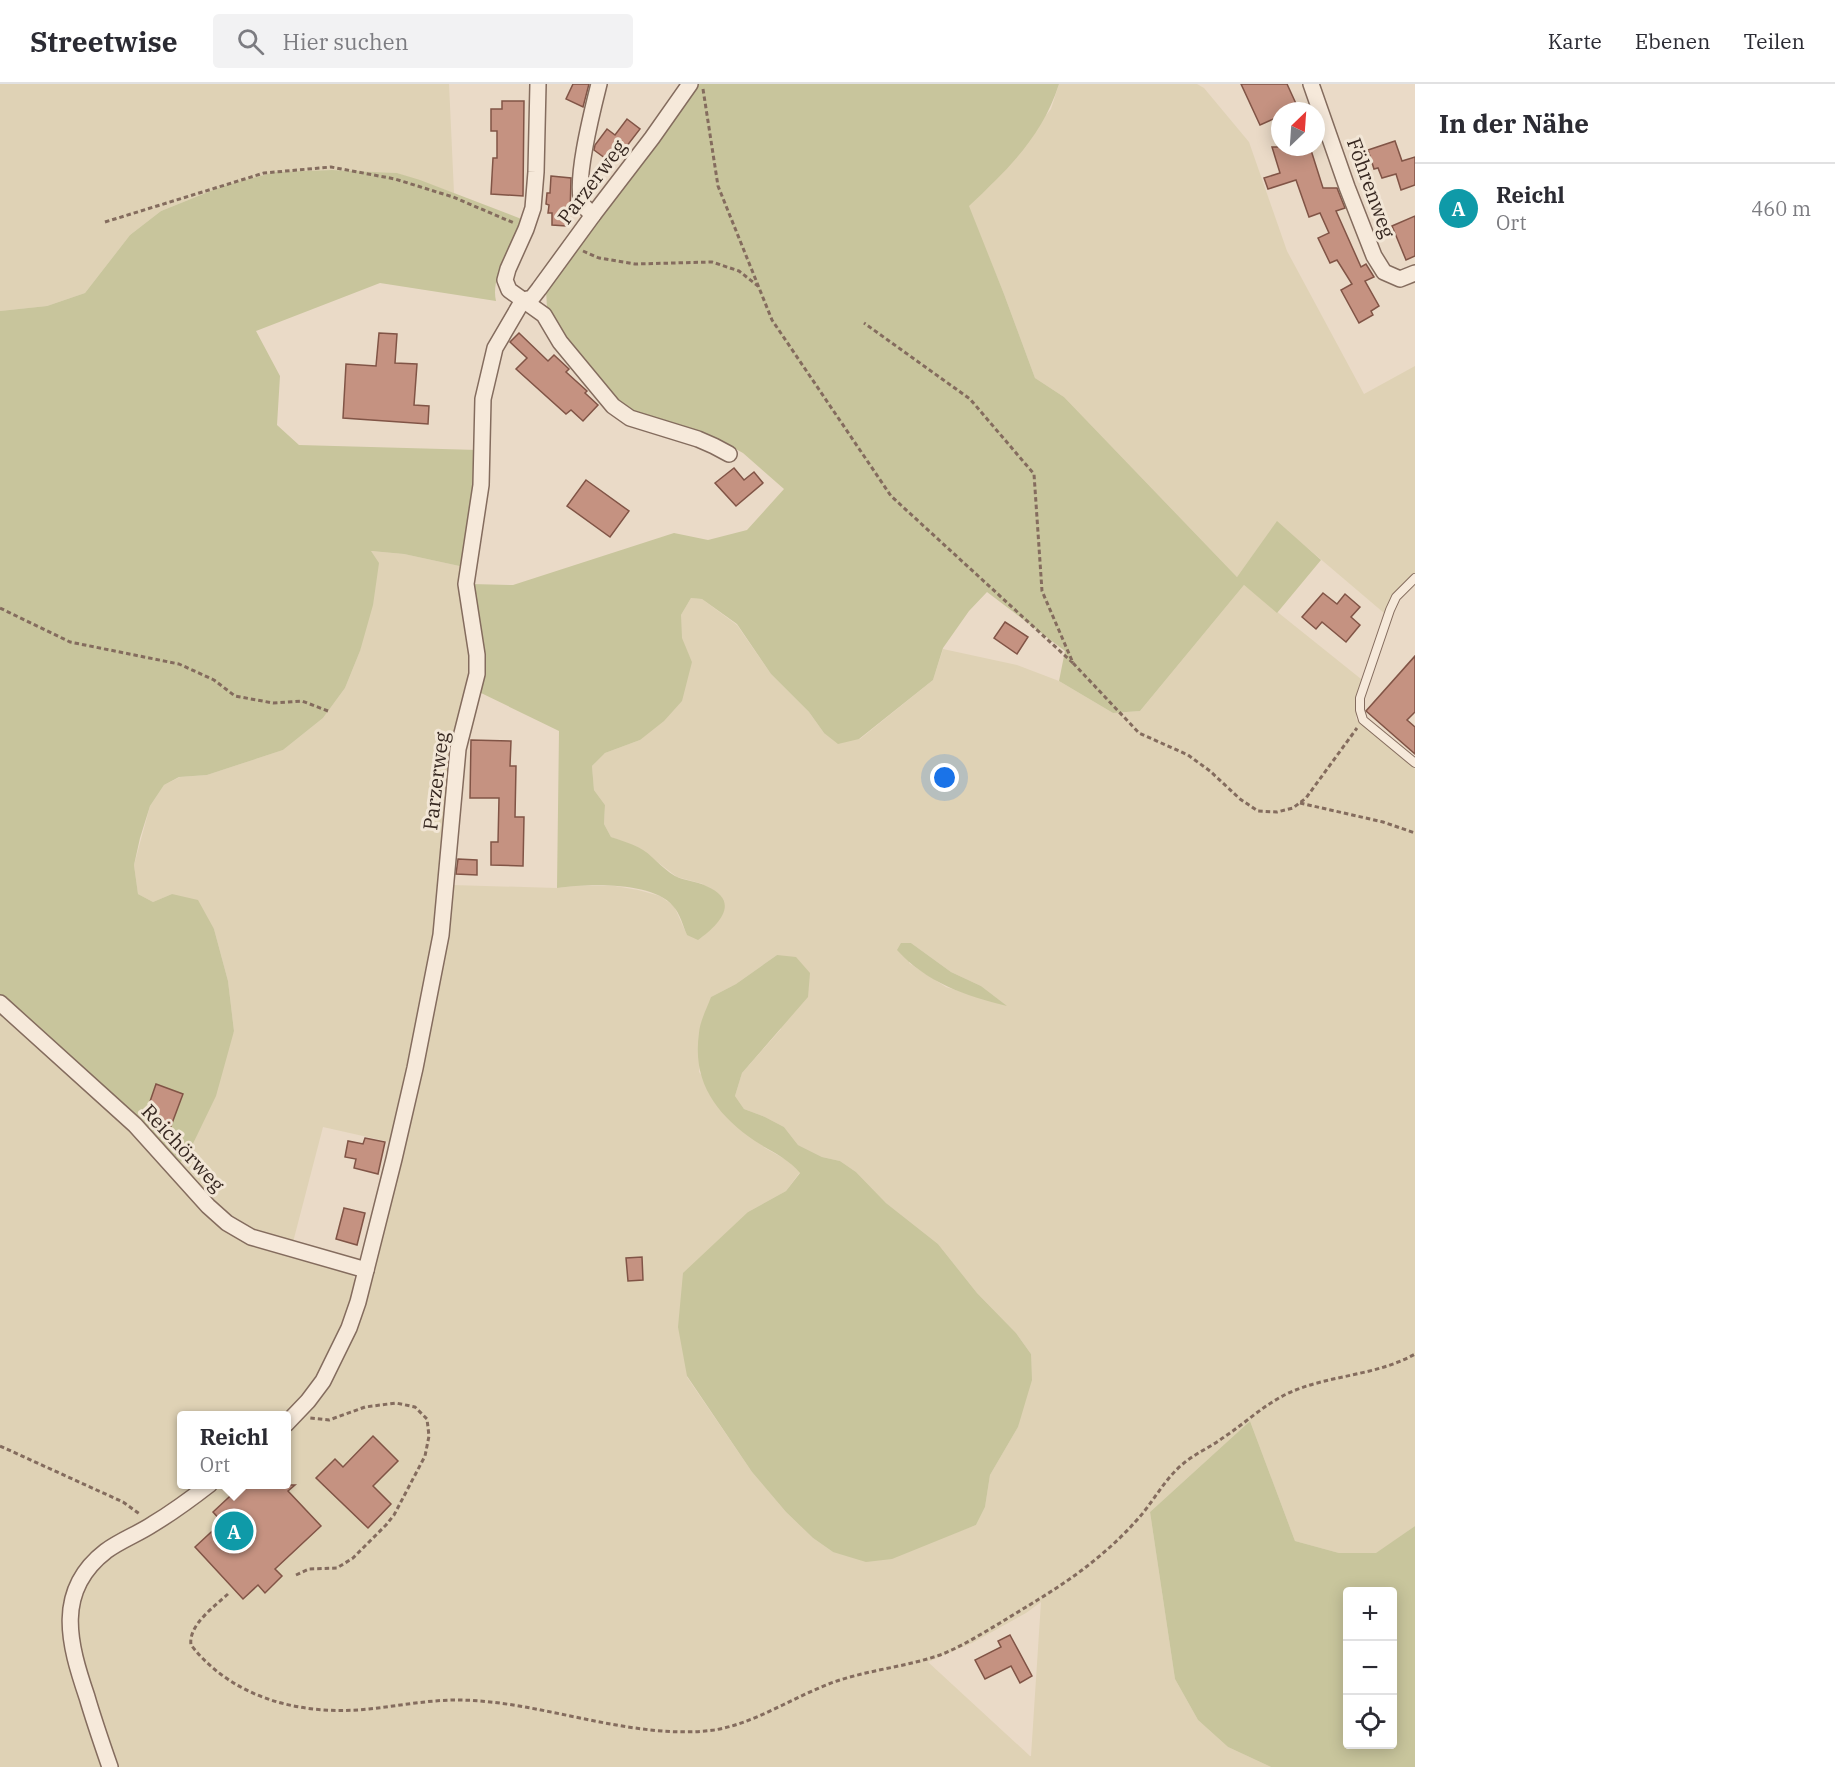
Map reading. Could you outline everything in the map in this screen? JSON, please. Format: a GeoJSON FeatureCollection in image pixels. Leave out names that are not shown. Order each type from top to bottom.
{"type":"FeatureCollection","features":[{"type":"Feature","properties":{"kind":"street"},"geometry":{"type":"LineString","coordinates":[[538,84],[534,199],[526,229],[508,269],[505,280],[509,290],[544,315],[560,342],[613,406],[630,418],[698,439],[729,454]]}},
{"type":"Feature","properties":{"kind":"street"},"geometry":{"type":"LineString","coordinates":[[593,215],[583,206],[580,190],[586,141],[599,84]]}},
{"type":"Feature","properties":{"kind":"street","name":"Parzerweg"},"geometry":{"type":"LineString","coordinates":[[291,1419],[323,1381],[352,1320],[394,1159],[431,988],[447,886],[458,749],[477,674],[477,655],[466,584],[481,484],[483,399],[495,348],[523,300],[532,298],[539,289],[690,84]]}},
{"type":"Feature","properties":{"kind":"street","name":"Föhrenweg"},"geometry":{"type":"LineString","coordinates":[[1311,84],[1374,256],[1384,272],[1400,279],[1415,273]]}},
{"type":"Feature","properties":{"kind":"street","name":"Reichörweg"},"geometry":{"type":"LineString","coordinates":[[0,1003],[135,1125],[208,1206],[227,1223],[251,1238],[366,1270]]}},
{"type":"Feature","properties":{"kind":"street"},"geometry":{"type":"LineString","coordinates":[[110,1767],[70,1640],[71,1601],[90,1565],[106,1551],[152,1525],[204,1489]]}},
{"type":"Feature","properties":{"kind":"lane"},"geometry":{"type":"LineString","coordinates":[[1415,579],[1396,597],[1389,610],[1360,698],[1363,720],[1415,763]]}},
{"type":"Feature","properties":{"kind":"path"},"geometry":{"type":"LineString","coordinates":[[703,84],[718,186],[772,320],[891,496],[1072,663],[1139,733],[1188,755],[1210,771],[1240,799],[1258,811],[1277,812],[1293,808],[1306,798],[1363,720]]}},
{"type":"Feature","properties":{"kind":"path"},"geometry":{"type":"LineString","coordinates":[[105,222],[264,173],[331,166],[395,179],[444,194],[526,229]]}},
{"type":"Feature","properties":{"kind":"path"},"geometry":{"type":"LineString","coordinates":[[570,246],[599,258],[635,264],[712,262],[739,270],[759,287]]}},
{"type":"Feature","properties":{"kind":"path"},"geometry":{"type":"LineString","coordinates":[[864,323],[970,399],[1034,474],[1042,591],[1072,663]]}},
{"type":"Feature","properties":{"kind":"path"},"geometry":{"type":"LineString","coordinates":[[0,608],[70,642],[179,664],[214,680],[236,696],[273,703],[302,701],[328,711]]}},
{"type":"Feature","properties":{"kind":"path"},"geometry":{"type":"LineString","coordinates":[[1300,803],[1383,822],[1415,834]]}},
{"type":"Feature","properties":{"kind":"path"},"geometry":{"type":"LineString","coordinates":[[228,1593],[198,1624],[190,1638],[191,1645],[219,1673],[261,1698],[317,1710],[344,1711],[431,1701],[483,1701],[624,1726],[690,1731],[715,1730],[735,1725],[838,1681],[941,1654],[971,1640],[1035,1602],[1085,1568],[1118,1541],[1138,1520],[1163,1485],[1183,1463],[1222,1439],[1277,1399],[1297,1389],[1382,1369],[1415,1354]]}},
{"type":"Feature","properties":{"kind":"path"},"geometry":{"type":"LineString","coordinates":[[297,1575],[309,1569],[337,1568],[353,1558],[386,1525],[394,1515],[425,1456],[429,1436],[427,1419],[415,1407],[396,1403],[365,1407],[329,1420],[314,1419],[298,1412]]}},
{"type":"Feature","properties":{"kind":"path"},"geometry":{"type":"LineString","coordinates":[[0,1446],[123,1502],[140,1513],[152,1525]]}},
{"type":"Feature","properties":{"kind":"shaded area"},"geometry":{"type":"Polygon","coordinates":[[[0,84],[449,84],[454,193],[397,173],[332,170],[275,172],[223,186],[161,211],[130,235],[85,293],[47,306],[0,311],[0,84]]]}},
{"type":"Feature","properties":{"kind":"shaded area"},"geometry":{"type":"Polygon","coordinates":[[[697,84],[1059,84],[1043,120],[1022,151],[969,206],[1035,378],[1064,397],[1237,577],[1277,521],[1321,560],[1277,613],[1244,585],[1140,711],[1113,713],[1059,681],[1065,651],[987,592],[969,611],[943,648],[933,680],[859,739],[838,744],[824,733],[809,712],[771,674],[737,624],[702,599],[691,598],[681,615],[682,638],[692,662],[682,701],[664,721],[640,740],[605,753],[592,766],[594,790],[605,805],[604,824],[611,837],[638,847],[675,876],[706,886],[717,892],[723,899],[725,906],[719,920],[698,940],[687,935],[673,906],[650,892],[635,888],[601,885],[557,888],[559,731],[479,692],[471,584],[513,585],[674,533],[708,540],[747,530],[784,489],[743,453],[721,441],[644,416],[622,405],[589,372],[547,309],[546,288],[697,84]]]}},
{"type":"Feature","properties":{"kind":"shaded area"},"geometry":{"type":"Polygon","coordinates":[[[1059,84],[1197,84],[1204,88],[1249,142],[1287,251],[1364,394],[1415,366],[1415,573],[1391,597],[1384,613],[1277,522],[1237,577],[1064,397],[1035,378],[968,206],[992,184],[1051,109],[1059,84]]]}},
{"type":"Feature","properties":{"kind":"shaded area"},"geometry":{"type":"Polygon","coordinates":[[[332,170],[397,173],[524,220],[499,271],[496,281],[496,301],[380,283],[256,331],[280,376],[277,425],[299,445],[478,450],[464,567],[404,554],[371,551],[379,563],[373,605],[360,651],[345,688],[323,718],[283,750],[207,775],[179,777],[164,785],[150,806],[134,865],[138,894],[153,902],[172,894],[198,900],[214,929],[228,981],[234,1031],[216,1096],[187,1156],[177,1165],[0,997],[0,311],[47,306],[85,293],[130,235],[161,211],[223,186],[275,172],[332,170]]]}},
{"type":"Feature","properties":{"kind":"shaded area"},"geometry":{"type":"Polygon","coordinates":[[[370,551],[404,554],[464,567],[474,659],[437,934],[394,1143],[323,1127],[292,1246],[236,1225],[177,1165],[234,1031],[228,981],[214,929],[172,894],[153,902],[138,894],[134,865],[150,806],[164,785],[180,777],[207,775],[283,750],[323,718],[345,688],[360,651],[370,551]]]}},
{"type":"Feature","properties":{"kind":"shaded area"},"geometry":{"type":"Polygon","coordinates":[[[1244,585],[1361,679],[1356,719],[1415,769],[1415,1526],[1377,1553],[1339,1553],[1295,1541],[1250,1421],[1150,1512],[1175,1679],[1198,1720],[1228,1747],[1271,1767],[114,1767],[74,1640],[82,1588],[102,1561],[210,1489],[291,1489],[291,1426],[341,1359],[452,885],[557,888],[615,886],[638,890],[660,896],[674,906],[687,935],[703,884],[677,877],[638,847],[611,837],[604,824],[605,805],[594,790],[592,766],[605,753],[640,740],[692,662],[681,638],[681,615],[691,598],[702,599],[737,625],[771,674],[809,712],[824,733],[860,739],[933,680],[943,649],[1017,665],[1059,681],[1113,713],[1140,711],[1244,585]],[[911,943],[909,963],[946,987],[1005,1005],[981,986],[951,972],[911,943]],[[777,955],[736,984],[711,997],[699,1072],[765,1148],[792,1163],[800,1172],[786,1191],[748,1212],[687,1377],[752,1472],[786,1512],[813,1538],[833,1552],[952,1534],[976,1525],[985,1507],[990,1475],[1018,1427],[1031,1354],[1016,1333],[977,1293],[938,1244],[886,1203],[856,1172],[840,1161],[822,1157],[798,1145],[784,1127],[744,1109],[735,1096],[742,1073],[781,1029],[777,955]],[[1041,1602],[972,1643],[928,1662],[1030,1756],[1031,1756],[1041,1602]]]}},
{"type":"Feature","properties":{"kind":"shaded area"},"geometry":{"type":"Polygon","coordinates":[[[901,943],[911,943],[951,972],[981,986],[1007,1006],[976,998],[933,979],[897,950],[901,943]]]}},
{"type":"Feature","properties":{"kind":"shaded area"},"geometry":{"type":"Polygon","coordinates":[[[777,955],[796,957],[810,973],[808,997],[742,1073],[735,1096],[744,1109],[784,1127],[798,1145],[822,1157],[840,1161],[856,1172],[886,1203],[938,1244],[977,1293],[1016,1333],[1031,1354],[1032,1380],[1018,1427],[990,1475],[985,1507],[976,1525],[892,1559],[866,1562],[833,1552],[813,1538],[786,1512],[752,1472],[687,1376],[678,1327],[683,1273],[748,1212],[786,1191],[800,1173],[790,1163],[755,1141],[729,1120],[710,1095],[699,1067],[700,1028],[711,997],[736,984],[777,955]]]}},
{"type":"Feature","properties":{"kind":"shaded area"},"geometry":{"type":"Polygon","coordinates":[[[0,1008],[125,1120],[224,1226],[344,1270],[353,1276],[357,1284],[342,1334],[315,1386],[291,1411],[177,1411],[177,1489],[196,1489],[137,1527],[67,1600],[106,1767],[0,1767],[0,1008]]]}},
{"type":"Feature","properties":{"kind":"shaded area"},"geometry":{"type":"Polygon","coordinates":[[[1250,1421],[1295,1541],[1339,1553],[1376,1553],[1415,1526],[1415,1767],[1271,1767],[1228,1747],[1198,1720],[1175,1679],[1150,1512],[1250,1421]]]}},
{"type":"Feature","properties":{"kind":"building"},"geometry":{"type":"Polygon","coordinates":[[[573,84],[589,84],[583,107],[566,99],[573,84]]]}},
{"type":"Feature","properties":{"kind":"building"},"geometry":{"type":"Polygon","coordinates":[[[1241,84],[1287,84],[1295,102],[1271,102],[1271,120],[1260,125],[1241,84]]]}},
{"type":"Feature","properties":{"kind":"building"},"geometry":{"type":"Polygon","coordinates":[[[502,101],[524,101],[523,196],[491,194],[493,158],[497,158],[497,131],[491,131],[491,109],[502,109],[502,101]]]}},
{"type":"Feature","properties":{"kind":"building"},"geometry":{"type":"Polygon","coordinates":[[[627,119],[640,129],[613,164],[594,150],[595,145],[607,129],[615,135],[627,119]]]}},
{"type":"Feature","properties":{"kind":"building"},"geometry":{"type":"Polygon","coordinates":[[[1395,141],[1402,161],[1415,157],[1415,185],[1401,190],[1396,174],[1382,178],[1378,168],[1374,169],[1368,150],[1395,141]]]}},
{"type":"Feature","properties":{"kind":"building"},"geometry":{"type":"Polygon","coordinates":[[[1275,156],[1313,156],[1323,188],[1337,188],[1345,208],[1336,211],[1361,267],[1366,264],[1374,277],[1365,281],[1379,306],[1371,311],[1373,315],[1359,323],[1341,290],[1352,284],[1337,260],[1330,263],[1318,238],[1329,233],[1320,213],[1309,217],[1296,180],[1268,189],[1264,178],[1280,173],[1275,156]]]}},
{"type":"Feature","properties":{"kind":"building"},"geometry":{"type":"Polygon","coordinates":[[[551,176],[571,178],[570,214],[567,214],[566,226],[552,225],[552,213],[548,213],[549,205],[546,204],[547,193],[550,193],[551,176]]]}},
{"type":"Feature","properties":{"kind":"building"},"geometry":{"type":"Polygon","coordinates":[[[1415,216],[1415,256],[1406,260],[1392,226],[1415,216]]]}},
{"type":"Feature","properties":{"kind":"building"},"geometry":{"type":"Polygon","coordinates":[[[379,333],[397,334],[395,363],[417,364],[414,405],[429,406],[428,424],[343,418],[346,364],[376,366],[379,333]]]}},
{"type":"Feature","properties":{"kind":"building"},"geometry":{"type":"Polygon","coordinates":[[[519,333],[548,361],[554,355],[569,369],[566,372],[587,391],[585,393],[598,405],[583,421],[571,410],[566,414],[516,369],[527,358],[510,342],[519,333]]]}},
{"type":"Feature","properties":{"kind":"building"},"geometry":{"type":"Polygon","coordinates":[[[734,468],[744,480],[754,472],[763,483],[736,506],[715,483],[734,468]]]}},
{"type":"Feature","properties":{"kind":"building"},"geometry":{"type":"Polygon","coordinates":[[[586,480],[629,511],[610,537],[567,506],[586,480]]]}},
{"type":"Feature","properties":{"kind":"building"},"geometry":{"type":"Polygon","coordinates":[[[1323,593],[1337,604],[1345,594],[1360,607],[1351,617],[1360,625],[1346,642],[1322,622],[1316,629],[1302,617],[1323,593]]]}},
{"type":"Feature","properties":{"kind":"building"},"geometry":{"type":"Polygon","coordinates":[[[1005,622],[1028,637],[1017,654],[994,638],[1005,622]]]}},
{"type":"Feature","properties":{"kind":"building"},"geometry":{"type":"Polygon","coordinates":[[[1415,656],[1415,712],[1407,720],[1415,727],[1415,754],[1366,711],[1415,656]]]}},
{"type":"Feature","properties":{"kind":"building"},"geometry":{"type":"Polygon","coordinates":[[[471,740],[511,741],[510,766],[516,766],[515,817],[524,817],[523,866],[491,865],[491,842],[498,842],[499,798],[470,798],[471,740]]]}},
{"type":"Feature","properties":{"kind":"building"},"geometry":{"type":"Polygon","coordinates":[[[458,859],[477,860],[477,875],[456,874],[458,859]]]}},
{"type":"Feature","properties":{"kind":"building"},"geometry":{"type":"Polygon","coordinates":[[[156,1084],[183,1094],[171,1126],[145,1116],[156,1084]]]}},
{"type":"Feature","properties":{"kind":"building"},"geometry":{"type":"Polygon","coordinates":[[[365,1138],[385,1142],[378,1174],[354,1168],[356,1159],[345,1157],[348,1141],[363,1144],[365,1138]]]}},
{"type":"Feature","properties":{"kind":"building"},"geometry":{"type":"Polygon","coordinates":[[[344,1208],[365,1213],[357,1245],[336,1239],[344,1208]]]}},
{"type":"Feature","properties":{"kind":"building"},"geometry":{"type":"Polygon","coordinates":[[[642,1257],[643,1280],[628,1281],[626,1258],[642,1257]]]}},
{"type":"Feature","properties":{"kind":"building"},"geometry":{"type":"Polygon","coordinates":[[[373,1436],[398,1461],[373,1486],[391,1504],[368,1528],[316,1478],[335,1459],[343,1467],[373,1436]]]}},
{"type":"Feature","properties":{"kind":"building"},"geometry":{"type":"Polygon","coordinates":[[[238,1489],[290,1489],[288,1491],[321,1526],[275,1569],[282,1576],[265,1593],[258,1585],[243,1599],[195,1547],[222,1522],[213,1512],[238,1489]]]}},
{"type":"Feature","properties":{"kind":"building"},"geometry":{"type":"Polygon","coordinates":[[[1010,1635],[1032,1676],[1020,1683],[1011,1666],[985,1679],[975,1660],[1001,1647],[998,1641],[1010,1635]]]}},
{"type":"Feature","properties":{"kind":"place","name":"Reichl"},"geometry":{"type":"Point","coordinates":[234,1531]}}]}
